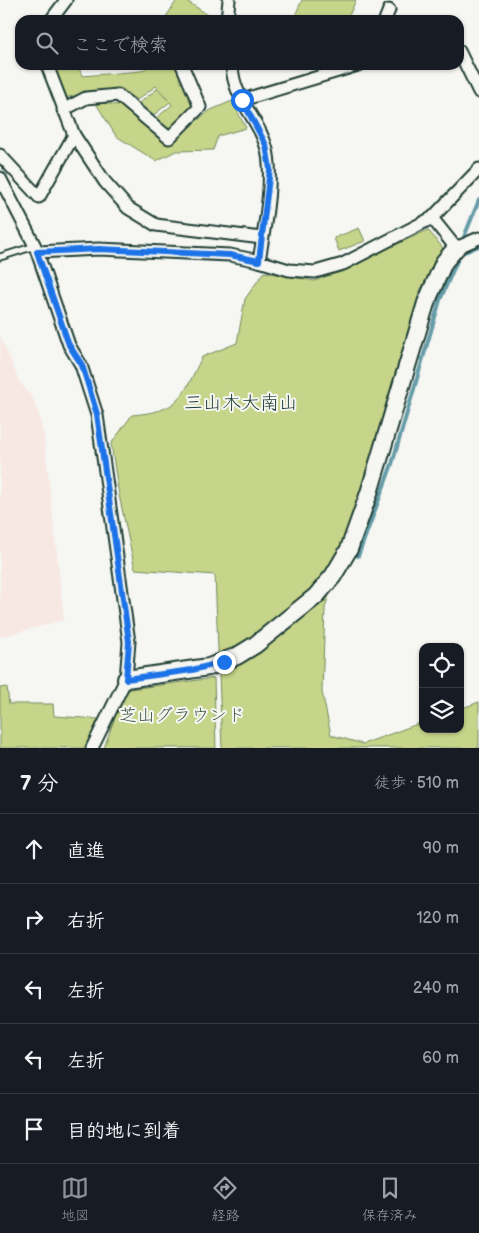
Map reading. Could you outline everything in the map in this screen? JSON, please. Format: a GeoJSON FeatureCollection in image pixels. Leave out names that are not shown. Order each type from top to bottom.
{"type":"FeatureCollection","features":[{"type":"Feature","properties":{"kind":"street"},"geometry":{"type":"LineString","coordinates":[[55,15],[66,0]]}},
{"type":"Feature","properties":{"kind":"street"},"geometry":{"type":"LineString","coordinates":[[228,15],[229,0]]}},
{"type":"Feature","properties":{"kind":"street"},"geometry":{"type":"LineString","coordinates":[[464,61],[479,92]]}},
{"type":"Feature","properties":{"kind":"street"},"geometry":{"type":"LineString","coordinates":[[49,70],[74,135],[105,182],[128,208],[156,225],[262,238]]}},
{"type":"Feature","properties":{"kind":"street"},"geometry":{"type":"LineString","coordinates":[[63,110],[86,98],[118,95],[169,138],[200,107],[184,70]]}},
{"type":"Feature","properties":{"kind":"street"},"geometry":{"type":"LineString","coordinates":[[232,70],[232,77],[242,100],[266,145],[270,169],[259,261]]}},
{"type":"Feature","properties":{"kind":"street"},"geometry":{"type":"LineString","coordinates":[[242,100],[341,70]]}},
{"type":"Feature","properties":{"kind":"street"},"geometry":{"type":"LineString","coordinates":[[0,155],[39,197],[74,135]]}},
{"type":"Feature","properties":{"kind":"street"},"geometry":{"type":"LineString","coordinates":[[36,249],[99,249],[230,255],[289,270],[315,272],[342,264],[432,218],[479,169]]}},
{"type":"Feature","properties":{"kind":"street"},"geometry":{"type":"LineString","coordinates":[[0,178],[36,249],[69,345],[82,365],[97,414],[129,642],[126,679],[92,748]]}},
{"type":"Feature","properties":{"kind":"street"},"geometry":{"type":"LineString","coordinates":[[432,218],[456,248]]}},
{"type":"Feature","properties":{"kind":"street"},"geometry":{"type":"LineString","coordinates":[[126,679],[209,667],[237,656],[255,645],[316,596],[333,576],[349,549],[369,493],[426,303],[444,262],[456,248],[479,238]]}},
{"type":"Feature","properties":{"kind":"lane"},"geometry":{"type":"LineString","coordinates":[[0,257],[36,249]]}},
{"type":"Feature","properties":{"kind":"shaded area"},"geometry":{"type":"Polygon","coordinates":[[[0,335],[19,381],[32,397],[44,436],[64,620],[0,637],[0,335]]]}},
{"type":"Feature","properties":{"kind":"green space"},"geometry":{"type":"Polygon","coordinates":[[[177,0],[185,0],[208,15],[167,15],[177,0]]]}},
{"type":"Feature","properties":{"kind":"green space"},"geometry":{"type":"Polygon","coordinates":[[[302,0],[356,0],[349,15],[295,15],[302,0]]]}},
{"type":"Feature","properties":{"kind":"green space"},"geometry":{"type":"Polygon","coordinates":[[[56,70],[80,70],[82,76],[143,70],[178,70],[198,109],[168,130],[155,119],[172,105],[170,102],[150,118],[139,103],[157,89],[168,100],[156,86],[137,100],[123,91],[87,93],[65,98],[56,70]]]}},
{"type":"Feature","properties":{"kind":"green space"},"geometry":{"type":"Polygon","coordinates":[[[232,101],[246,128],[218,136],[213,150],[176,151],[156,161],[116,136],[95,102],[124,106],[165,144],[211,110],[232,101]]]}},
{"type":"Feature","properties":{"kind":"green space"},"geometry":{"type":"Polygon","coordinates":[[[359,228],[365,241],[339,251],[334,238],[359,228]]]}},
{"type":"Feature","properties":{"kind":"green space"},"geometry":{"type":"Polygon","coordinates":[[[428,230],[443,248],[420,291],[325,608],[322,692],[331,735],[363,744],[419,723],[419,733],[464,733],[464,708],[479,702],[479,748],[222,748],[215,575],[135,569],[119,495],[111,444],[132,415],[161,410],[178,400],[190,382],[202,357],[237,343],[245,299],[264,272],[315,281],[428,230]]]}},
{"type":"Feature","properties":{"kind":"green space","name":"芝山グラウンド"},"geometry":{"type":"Polygon","coordinates":[[[214,678],[216,748],[104,748],[121,699],[130,689],[214,678]]]}},
{"type":"Feature","properties":{"kind":"green space"},"geometry":{"type":"Polygon","coordinates":[[[7,687],[9,704],[53,704],[54,716],[98,719],[86,748],[0,748],[0,688],[7,687]]]}},
{"type":"Feature","properties":{"kind":"waterway"},"geometry":{"type":"LineString","coordinates":[[462,242],[479,200]]}},
{"type":"Feature","properties":{"kind":"waterway"},"geometry":{"type":"LineString","coordinates":[[358,556],[392,464],[440,300],[460,254],[479,246]]}},
{"type":"Feature","properties":{"kind":"district","name":"三山木大南山"},"geometry":{"type":"Point","coordinates":[241,403]}},
{"type":"Feature","properties":{"kind":"route"},"geometry":{"type":"LineString","coordinates":[[224,662],[192,670],[126,679],[129,642],[97,414],[82,365],[69,345],[37,252],[99,249],[230,255],[259,261],[270,169],[266,145],[242,100]]}}]}
